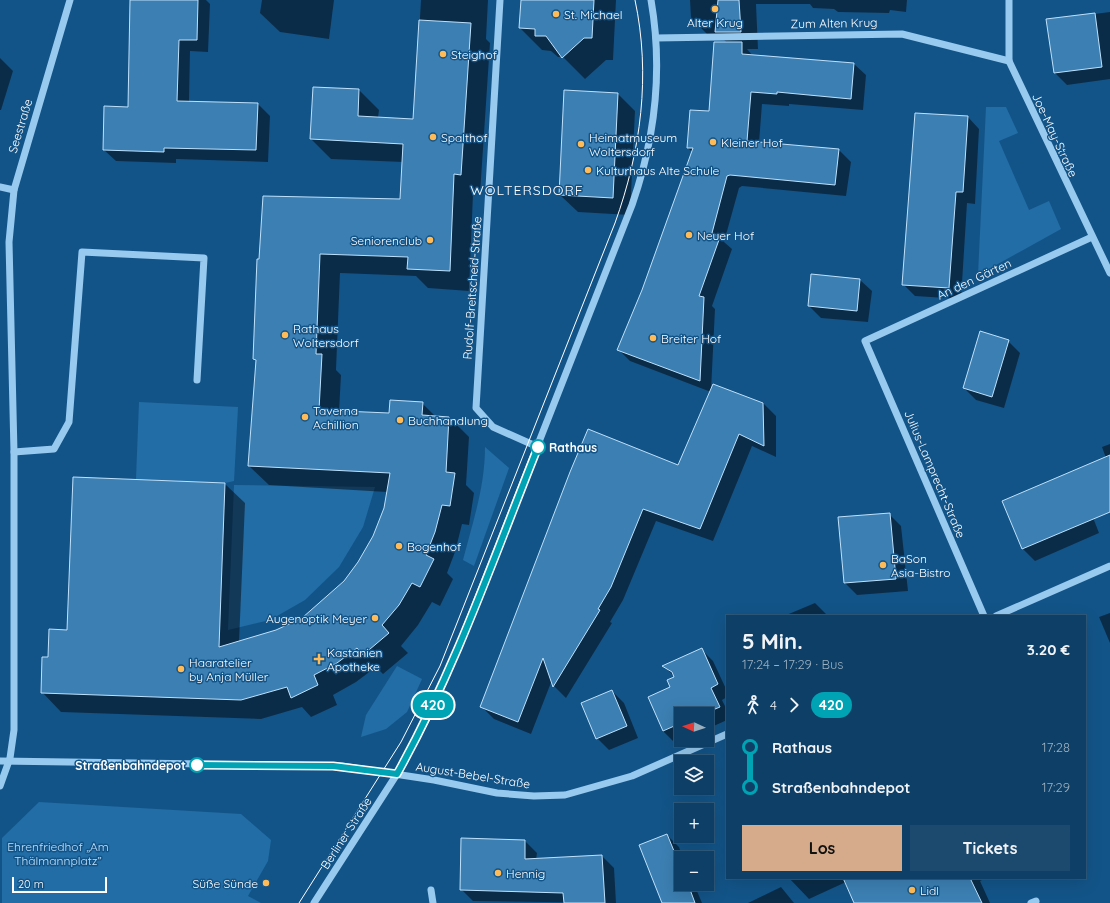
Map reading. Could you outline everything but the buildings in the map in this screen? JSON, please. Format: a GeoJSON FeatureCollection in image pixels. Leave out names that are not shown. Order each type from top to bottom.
{"type":"FeatureCollection","features":[{"type":"Feature","properties":{"kind":"street","name":"Seestraße"},"geometry":{"type":"LineString","coordinates":[[0,786],[9,761],[14,730],[14,452],[9,242],[14,190],[23,153],[70,0]]}},
{"type":"Feature","properties":{"kind":"street","name":"Rudolf-Breitscheid-Straße"},"geometry":{"type":"LineString","coordinates":[[500,0],[476,408],[492,427],[538,447]]}},
{"type":"Feature","properties":{"kind":"street"},"geometry":{"type":"LineString","coordinates":[[397,774],[432,709],[455,655],[538,447],[642,176],[656,94],[656,38],[651,0]]}},
{"type":"Feature","properties":{"kind":"street","name":"Joe-May-Straße"},"geometry":{"type":"LineString","coordinates":[[1009,0],[1009,61],[1110,273]]}},
{"type":"Feature","properties":{"kind":"street","name":"Zum Alten Krug"},"geometry":{"type":"LineString","coordinates":[[656,38],[902,34],[1009,61]]}},
{"type":"Feature","properties":{"kind":"street"},"geometry":{"type":"LineString","coordinates":[[0,187],[14,190]]}},
{"type":"Feature","properties":{"kind":"street","name":"An den Gärten"},"geometry":{"type":"LineString","coordinates":[[865,341],[1092,236]]}},
{"type":"Feature","properties":{"kind":"street"},"geometry":{"type":"LineString","coordinates":[[14,452],[54,449],[69,422],[82,252],[204,258],[197,380]]}},
{"type":"Feature","properties":{"kind":"street","name":"Julius-Lamprecht-Straße"},"geometry":{"type":"LineString","coordinates":[[865,341],[984,615]]}},
{"type":"Feature","properties":{"kind":"street"},"geometry":{"type":"LineString","coordinates":[[998,615],[1110,566]]}},
{"type":"Feature","properties":{"kind":"street","name":"August-Bebel-Straße"},"geometry":{"type":"LineString","coordinates":[[0,761],[333,766],[397,774],[497,793],[534,796],[565,795],[632,776],[726,734]]}},
{"type":"Feature","properties":{"kind":"street","name":"Berliner Straße"},"geometry":{"type":"LineString","coordinates":[[314,903],[397,774]]}},
{"type":"Feature","properties":{"kind":"street"},"geometry":{"type":"LineString","coordinates":[[430,890],[433,903]]}},
{"type":"Feature","properties":{"kind":"green space"},"geometry":{"type":"Polygon","coordinates":[[[986,107],[1006,107],[1018,133],[999,141],[1029,210],[1049,201],[1061,229],[978,275],[986,107]]]}},
{"type":"Feature","properties":{"kind":"green space"},"geometry":{"type":"Polygon","coordinates":[[[139,402],[238,407],[234,481],[225,483],[136,479],[139,402]]]}},
{"type":"Feature","properties":{"kind":"green space"},"geometry":{"type":"Polygon","coordinates":[[[485,447],[509,468],[474,566],[463,560],[481,490],[485,447]]]}},
{"type":"Feature","properties":{"kind":"green space"},"geometry":{"type":"Polygon","coordinates":[[[234,485],[375,487],[363,527],[339,567],[305,600],[270,620],[228,630],[234,485]]]}},
{"type":"Feature","properties":{"kind":"green space"},"geometry":{"type":"Polygon","coordinates":[[[397,666],[422,679],[407,712],[386,729],[361,737],[366,715],[397,666]]]}},
{"type":"Feature","properties":{"kind":"green space","name":"Ehrenfriedhof „Am Thälmannplatz”"},"geometry":{"type":"Polygon","coordinates":[[[39,802],[241,814],[271,840],[268,861],[248,896],[261,903],[2,903],[2,838],[39,802]]]}},
{"type":"Feature","properties":{"kind":"tram line"},"geometry":{"type":"LineString","coordinates":[[299,903],[401,742],[440,666],[615,223],[631,168],[641,113],[643,85],[642,56],[640,28],[635,0]]}},
{"type":"Feature","properties":{"kind":"bus line","name":"420"},"geometry":{"type":"LineString","coordinates":[[197,765],[333,766],[397,774],[432,709],[458,648],[538,447]]}},
{"type":"Feature","properties":{"kind":"place","name":"Alter Krug"},"geometry":{"type":"Point","coordinates":[715,9]}},
{"type":"Feature","properties":{"kind":"place","name":"St. Michael"},"geometry":{"type":"Point","coordinates":[556,14]}},
{"type":"Feature","properties":{"kind":"place","name":"Steighof"},"geometry":{"type":"Point","coordinates":[443,54]}},
{"type":"Feature","properties":{"kind":"place","name":"Spalthof"},"geometry":{"type":"Point","coordinates":[433,137]}},
{"type":"Feature","properties":{"kind":"place","name":"Kleiner Hof"},"geometry":{"type":"Point","coordinates":[713,142]}},
{"type":"Feature","properties":{"kind":"place","name":"Heimatmuseum Woltersdorf"},"geometry":{"type":"Point","coordinates":[581,144]}},
{"type":"Feature","properties":{"kind":"place","name":"Kulturhaus Alte Schule"},"geometry":{"type":"Point","coordinates":[588,170]}},
{"type":"Feature","properties":{"kind":"place","name":"Neuer Hof"},"geometry":{"type":"Point","coordinates":[689,235]}},
{"type":"Feature","properties":{"kind":"place","name":"Seniorenclub"},"geometry":{"type":"Point","coordinates":[430,240]}},
{"type":"Feature","properties":{"kind":"place","name":"Rathaus Woltersdorf"},"geometry":{"type":"Point","coordinates":[285,335]}},
{"type":"Feature","properties":{"kind":"place","name":"Breiter Hof"},"geometry":{"type":"Point","coordinates":[653,338]}},
{"type":"Feature","properties":{"kind":"place","name":"Taverna Achillion"},"geometry":{"type":"Point","coordinates":[305,417]}},
{"type":"Feature","properties":{"kind":"place","name":"Buchhandlung"},"geometry":{"type":"Point","coordinates":[400,420]}},
{"type":"Feature","properties":{"kind":"place","name":"Rathaus"},"geometry":{"type":"Point","coordinates":[538,447]}},
{"type":"Feature","properties":{"kind":"place","name":"Bogenhof"},"geometry":{"type":"Point","coordinates":[399,546]}},
{"type":"Feature","properties":{"kind":"place","name":"BaSon Asia-Bistro"},"geometry":{"type":"Point","coordinates":[883,565]}},
{"type":"Feature","properties":{"kind":"place","name":"Augenoptik Meyer"},"geometry":{"type":"Point","coordinates":[375,618]}},
{"type":"Feature","properties":{"kind":"place","name":"Kastanien Apotheke"},"geometry":{"type":"Point","coordinates":[319,659]}},
{"type":"Feature","properties":{"kind":"place","name":"Haaratelier by Anja Müller"},"geometry":{"type":"Point","coordinates":[181,669]}},
{"type":"Feature","properties":{"kind":"place","name":"Straßenbahndepot"},"geometry":{"type":"Point","coordinates":[197,765]}},
{"type":"Feature","properties":{"kind":"place","name":"Hennig"},"geometry":{"type":"Point","coordinates":[498,873]}},
{"type":"Feature","properties":{"kind":"place","name":"Süße Sünde"},"geometry":{"type":"Point","coordinates":[266,883]}},
{"type":"Feature","properties":{"kind":"place","name":"Lidl"},"geometry":{"type":"Point","coordinates":[912,890]}},
{"type":"Feature","properties":{"kind":"district","name":"WOLTERSDORF"},"geometry":{"type":"Point","coordinates":[527,190]}}]}
